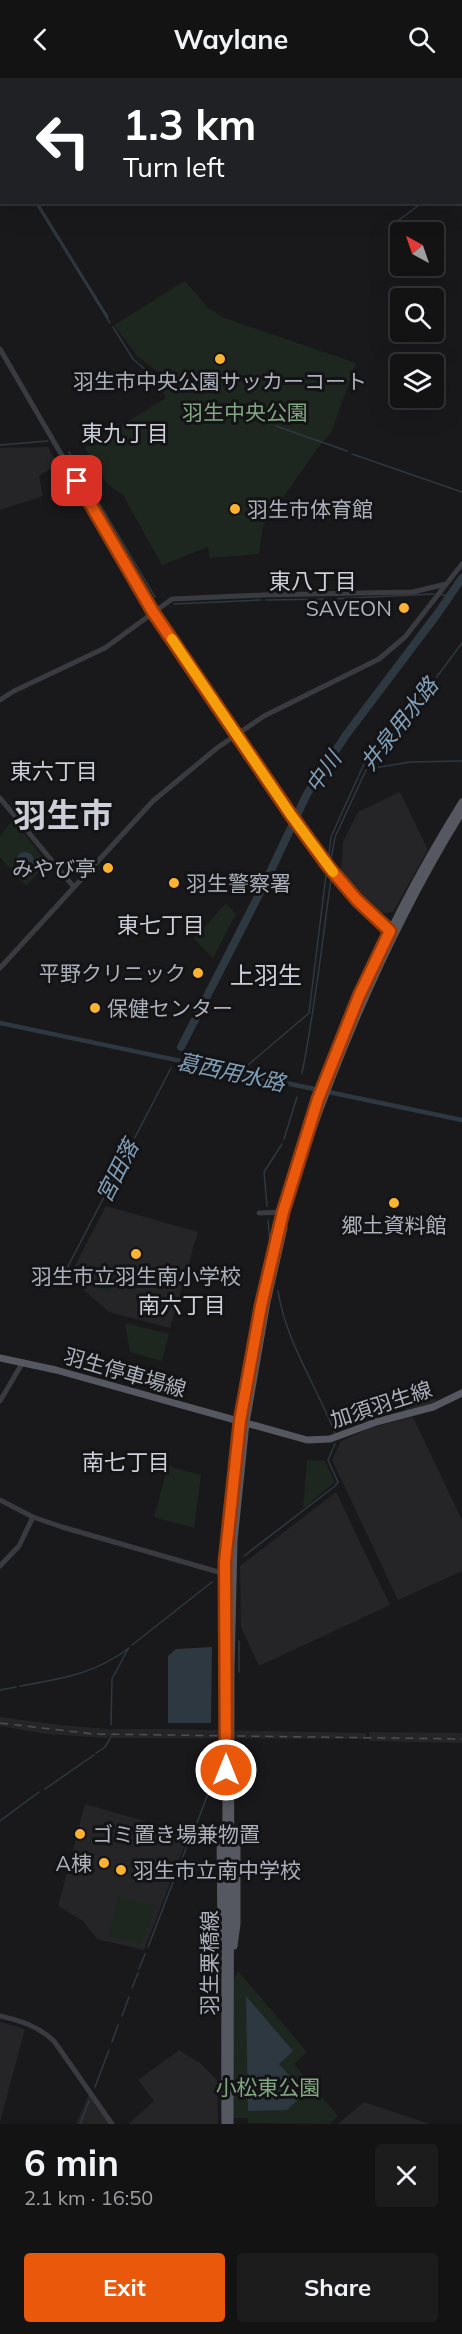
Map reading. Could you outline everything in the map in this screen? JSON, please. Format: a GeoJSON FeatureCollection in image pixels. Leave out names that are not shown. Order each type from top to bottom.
{"type":"FeatureCollection","features":[{"type":"Feature","properties":{"kind":"main road","name":"羽生栗橋線"},"geometry":{"type":"LineString","coordinates":[[225,2124],[229,1862],[228,1574],[243,1422],[285,1212],[318,1099],[359,996],[438,840],[462,802]]}},
{"type":"Feature","properties":{"kind":"main road","name":"羽生栗橋線"},"geometry":{"type":"LineString","coordinates":[[392,932],[462,812]]}},
{"type":"Feature","properties":{"kind":"main road","name":"羽生停車場線"},"geometry":{"type":"LineString","coordinates":[[0,1358],[23,1362],[243,1422]]}},
{"type":"Feature","properties":{"kind":"main road","name":"加須羽生線"},"geometry":{"type":"LineString","coordinates":[[243,1422],[307,1440],[330,1439],[376,1422],[433,1407],[462,1393]]}},
{"type":"Feature","properties":{"kind":"main road"},"geometry":{"type":"LineString","coordinates":[[219,1835],[220,1919],[227,1986]]}},
{"type":"Feature","properties":{"kind":"main road"},"geometry":{"type":"LineString","coordinates":[[227,1986],[237,1924],[237,1840]]}},
{"type":"Feature","properties":{"kind":"main road","name":"羽生栗橋線"},"geometry":{"type":"LineString","coordinates":[[227,1986],[230,2124]]}},
{"type":"Feature","properties":{"kind":"street"},"geometry":{"type":"LineString","coordinates":[[0,349],[153,612],[328,866],[357,900],[392,932]]}},
{"type":"Feature","properties":{"kind":"street"},"geometry":{"type":"LineString","coordinates":[[0,968],[153,801],[201,760],[264,716],[380,658],[405,637],[462,564]]}},
{"type":"Feature","properties":{"kind":"street"},"geometry":{"type":"LineString","coordinates":[[0,700],[14,691],[96,653],[172,599],[413,592],[447,584]]}},
{"type":"Feature","properties":{"kind":"street"},"geometry":{"type":"LineString","coordinates":[[0,798],[73,886]]}},
{"type":"Feature","properties":{"kind":"street"},"geometry":{"type":"LineString","coordinates":[[259,1213],[285,1212]]}},
{"type":"Feature","properties":{"kind":"street"},"geometry":{"type":"LineString","coordinates":[[0,1401],[23,1362]]}},
{"type":"Feature","properties":{"kind":"street"},"geometry":{"type":"LineString","coordinates":[[0,1500],[33,1517],[112,1542],[228,1574]]}},
{"type":"Feature","properties":{"kind":"street"},"geometry":{"type":"LineString","coordinates":[[0,1566],[19,1546],[33,1517]]}},
{"type":"Feature","properties":{"kind":"street"},"geometry":{"type":"LineString","coordinates":[[0,2016],[27,2023],[43,2031],[54,2041],[112,2124]]}},
{"type":"Feature","properties":{"kind":"shaded area"},"geometry":{"type":"Polygon","coordinates":[[[48,447],[58,464],[39,476],[43,496],[0,510],[0,448],[48,447]]]}},
{"type":"Feature","properties":{"kind":"shaded area"},"geometry":{"type":"Polygon","coordinates":[[[400,792],[428,850],[393,912],[379,914],[341,872],[343,842],[358,812],[400,792]]]}},
{"type":"Feature","properties":{"kind":"shaded area"},"geometry":{"type":"Polygon","coordinates":[[[25,852],[31,855],[34,861],[31,867],[25,870],[19,867],[16,861],[19,855],[25,852]]]}},
{"type":"Feature","properties":{"kind":"shaded area","name":"羽生市立羽生南小学校"},"geometry":{"type":"Polygon","coordinates":[[[106,1206],[198,1232],[170,1328],[109,1312],[69,1277],[106,1206]]]}},
{"type":"Feature","properties":{"kind":"shaded area"},"geometry":{"type":"Polygon","coordinates":[[[423,1382],[437,1402],[405,1411],[399,1389],[423,1382]]]}},
{"type":"Feature","properties":{"kind":"shaded area"},"geometry":{"type":"Polygon","coordinates":[[[413,1417],[462,1520],[462,1571],[398,1600],[332,1460],[341,1441],[372,1427],[413,1417]]]}},
{"type":"Feature","properties":{"kind":"shaded area"},"geometry":{"type":"Polygon","coordinates":[[[336,1492],[390,1605],[259,1666],[241,1627],[240,1566],[336,1492]]]}},
{"type":"Feature","properties":{"kind":"shaded area"},"geometry":{"type":"Polygon","coordinates":[[[212,1647],[211,1723],[168,1723],[168,1656],[176,1649],[212,1647]]]}},
{"type":"Feature","properties":{"kind":"shaded area"},"geometry":{"type":"Polygon","coordinates":[[[0,1717],[109,1729],[109,1731],[112,1729],[162,1729],[366,1733],[366,1739],[111,1738],[111,1736],[106,1738],[46,1734],[0,1726],[0,1717]]]}},
{"type":"Feature","properties":{"kind":"shaded area"},"geometry":{"type":"Polygon","coordinates":[[[369,1732],[462,1733],[462,1743],[369,1741],[369,1732]]]}},
{"type":"Feature","properties":{"kind":"shaded area","name":"羽生市立南中学校"},"geometry":{"type":"Polygon","coordinates":[[[85,1804],[189,1834],[144,1950],[97,1939],[83,1921],[58,1906],[85,1804]]]}},
{"type":"Feature","properties":{"kind":"shaded area"},"geometry":{"type":"Polygon","coordinates":[[[246,1996],[293,2051],[279,2064],[305,2093],[287,2110],[248,2111],[246,1996]]]}},
{"type":"Feature","properties":{"kind":"shaded area"},"geometry":{"type":"Polygon","coordinates":[[[0,2022],[25,2029],[0,2122],[0,2022]]]}},
{"type":"Feature","properties":{"kind":"shaded area"},"geometry":{"type":"Polygon","coordinates":[[[179,2050],[199,2062],[217,2080],[218,2124],[128,2124],[154,2101],[138,2080],[179,2050]]]}},
{"type":"Feature","properties":{"kind":"shaded area"},"geometry":{"type":"Polygon","coordinates":[[[90,2092],[112,2124],[76,2124],[90,2092]]]}},
{"type":"Feature","properties":{"kind":"shaded area"},"geometry":{"type":"Polygon","coordinates":[[[364,2102],[430,2124],[338,2124],[364,2102]]]}},
{"type":"Feature","properties":{"kind":"green space","name":"羽生中央公園"},"geometry":{"type":"Polygon","coordinates":[[[185,281],[208,308],[225,318],[356,363],[331,433],[263,526],[259,554],[210,558],[208,547],[162,565],[123,495],[107,484],[85,448],[166,398],[159,387],[163,376],[137,356],[114,325],[185,281]]]}},
{"type":"Feature","properties":{"kind":"green space"},"geometry":{"type":"Polygon","coordinates":[[[13,820],[44,859],[48,860],[48,863],[26,886],[0,857],[0,836],[13,820]]]}},
{"type":"Feature","properties":{"kind":"green space"},"geometry":{"type":"Polygon","coordinates":[[[226,903],[236,914],[213,958],[194,939],[226,903]]]}},
{"type":"Feature","properties":{"kind":"green space"},"geometry":{"type":"Polygon","coordinates":[[[103,1266],[119,1274],[109,1293],[93,1285],[103,1266]]]}},
{"type":"Feature","properties":{"kind":"green space"},"geometry":{"type":"Polygon","coordinates":[[[125,1323],[169,1334],[162,1361],[130,1352],[125,1323]]]}},
{"type":"Feature","properties":{"kind":"green space"},"geometry":{"type":"Polygon","coordinates":[[[307,1460],[325,1461],[335,1482],[303,1509],[307,1460]]]}},
{"type":"Feature","properties":{"kind":"green space"},"geometry":{"type":"Polygon","coordinates":[[[168,1466],[201,1475],[194,1528],[154,1517],[168,1466]]]}},
{"type":"Feature","properties":{"kind":"green space"},"geometry":{"type":"Polygon","coordinates":[[[119,1896],[156,1907],[141,1945],[108,1936],[119,1896]]]}},
{"type":"Feature","properties":{"kind":"green space","name":"小松東公園"},"geometry":{"type":"Polygon","coordinates":[[[238,1971],[307,2052],[294,2064],[338,2116],[330,2124],[248,2123],[248,2118],[233,2118],[233,1982],[238,1971]]]}},
{"type":"Feature","properties":{"kind":"waterway"},"geometry":{"type":"LineString","coordinates":[[36,204],[110,323]]}},
{"type":"Feature","properties":{"kind":"waterway"},"geometry":{"type":"LineString","coordinates":[[38,204],[107,318]]}},
{"type":"Feature","properties":{"kind":"waterway"},"geometry":{"type":"LineString","coordinates":[[396,222],[420,204]]}},
{"type":"Feature","properties":{"kind":"waterway"},"geometry":{"type":"LineString","coordinates":[[113,327],[133,359],[157,380]]}},
{"type":"Feature","properties":{"kind":"waterway"},"geometry":{"type":"LineString","coordinates":[[276,426],[347,451]]}},
{"type":"Feature","properties":{"kind":"waterway"},"geometry":{"type":"LineString","coordinates":[[0,445],[48,441]]}},
{"type":"Feature","properties":{"kind":"waterway"},"geometry":{"type":"LineString","coordinates":[[69,452],[155,597]]}},
{"type":"Feature","properties":{"kind":"waterway"},"geometry":{"type":"LineString","coordinates":[[352,454],[462,492]]}},
{"type":"Feature","properties":{"kind":"waterway","name":"中川"},"geometry":{"type":"LineString","coordinates":[[181,1047],[264,885],[307,794],[346,735],[462,578]]}},
{"type":"Feature","properties":{"kind":"waterway"},"geometry":{"type":"LineString","coordinates":[[331,599],[434,594]]}},
{"type":"Feature","properties":{"kind":"waterway","name":"中川"},"geometry":{"type":"LineString","coordinates":[[442,595],[450,596]]}},
{"type":"Feature","properties":{"kind":"waterway"},"geometry":{"type":"LineString","coordinates":[[266,600],[326,599]]}},
{"type":"Feature","properties":{"kind":"waterway"},"geometry":{"type":"LineString","coordinates":[[174,604],[261,600]]}},
{"type":"Feature","properties":{"kind":"waterway","name":"井泉用水路"},"geometry":{"type":"LineString","coordinates":[[328,862],[331,837],[364,764],[383,749],[462,643]]}},
{"type":"Feature","properties":{"kind":"waterway"},"geometry":{"type":"LineString","coordinates":[[368,769],[411,762],[462,761]]}},
{"type":"Feature","properties":{"kind":"waterway","name":"井泉用水路"},"geometry":{"type":"LineString","coordinates":[[331,859],[335,837],[366,770]]}},
{"type":"Feature","properties":{"kind":"waterway","name":"井泉用水路"},"geometry":{"type":"LineString","coordinates":[[248,1065],[309,1013],[327,867]]}},
{"type":"Feature","properties":{"kind":"waterway"},"geometry":{"type":"LineString","coordinates":[[302,1073],[315,1001],[331,879]]}},
{"type":"Feature","properties":{"kind":"waterway","name":"葛西用水路"},"geometry":{"type":"LineString","coordinates":[[0,1023],[462,1120]]}},
{"type":"Feature","properties":{"kind":"waterway","name":"宮田落"},"geometry":{"type":"LineString","coordinates":[[64,1274],[171,1068]]}},
{"type":"Feature","properties":{"kind":"waterway"},"geometry":{"type":"LineString","coordinates":[[284,1139],[297,1097]]}},
{"type":"Feature","properties":{"kind":"waterway"},"geometry":{"type":"LineString","coordinates":[[267,1206],[264,1172],[282,1144]]}},
{"type":"Feature","properties":{"kind":"waterway"},"geometry":{"type":"LineString","coordinates":[[268,1220],[270,1242]]}},
{"type":"Feature","properties":{"kind":"waterway"},"geometry":{"type":"LineString","coordinates":[[278,1291],[295,1346],[335,1433]]}},
{"type":"Feature","properties":{"kind":"waterway"},"geometry":{"type":"LineString","coordinates":[[244,1556],[335,1486],[338,1482],[328,1460],[335,1444]]}},
{"type":"Feature","properties":{"kind":"waterway"},"geometry":{"type":"LineString","coordinates":[[132,1645],[212,1582]]}},
{"type":"Feature","properties":{"kind":"waterway"},"geometry":{"type":"LineString","coordinates":[[239,1641],[239,1672]]}},
{"type":"Feature","properties":{"kind":"waterway"},"geometry":{"type":"LineString","coordinates":[[20,1686],[64,1678],[90,1670],[129,1648]]}},
{"type":"Feature","properties":{"kind":"waterway"},"geometry":{"type":"LineString","coordinates":[[111,1725],[112,1679],[128,1649]]}},
{"type":"Feature","properties":{"kind":"waterway"},"geometry":{"type":"LineString","coordinates":[[0,1690],[16,1687]]}},
{"type":"Feature","properties":{"kind":"waterway"},"geometry":{"type":"LineString","coordinates":[[96,1753],[105,1747],[111,1737]]}},
{"type":"Feature","properties":{"kind":"waterway"},"geometry":{"type":"LineString","coordinates":[[45,1789],[94,1755]]}},
{"type":"Feature","properties":{"kind":"waterway"},"geometry":{"type":"LineString","coordinates":[[195,1828],[217,1770]]}},
{"type":"Feature","properties":{"kind":"waterway"},"geometry":{"type":"LineString","coordinates":[[0,1821],[39,1792]]}},
{"type":"Feature","properties":{"kind":"waterway"},"geometry":{"type":"LineString","coordinates":[[148,1947],[192,1833]]}},
{"type":"Feature","properties":{"kind":"waterway"},"geometry":{"type":"LineString","coordinates":[[139,1969],[145,1954]]}},
{"type":"Feature","properties":{"kind":"waterway"},"geometry":{"type":"LineString","coordinates":[[132,1988],[138,1973]]}},
{"type":"Feature","properties":{"kind":"waterway"},"geometry":{"type":"LineString","coordinates":[[122,2016],[129,1997]]}},
{"type":"Feature","properties":{"kind":"waterway"},"geometry":{"type":"LineString","coordinates":[[112,2042],[118,2025]]}},
{"type":"Feature","properties":{"kind":"waterway"},"geometry":{"type":"LineString","coordinates":[[95,2087],[109,2050]]}},
{"type":"Feature","properties":{"kind":"waterway"},"geometry":{"type":"LineString","coordinates":[[80,2124],[89,2101]]}},
{"type":"Feature","properties":{"kind":"railway"},"geometry":{"type":"LineString","coordinates":[[0,1723],[94,1734],[462,1739]]}},
{"type":"Feature","properties":{"kind":"slow traffic"},"geometry":{"type":"LineString","coordinates":[[172,639],[291,815],[333,872]]}},
{"type":"Feature","properties":{"kind":"place","name":"羽生市中央公園サッカーコート"},"geometry":{"type":"Point","coordinates":[220,359]}},
{"type":"Feature","properties":{"kind":"place","name":"羽生市体育館"},"geometry":{"type":"Point","coordinates":[235,509]}},
{"type":"Feature","properties":{"kind":"place","name":"SAVEON"},"geometry":{"type":"Point","coordinates":[404,608]}},
{"type":"Feature","properties":{"kind":"place","name":"みやび亭"},"geometry":{"type":"Point","coordinates":[108,868]}},
{"type":"Feature","properties":{"kind":"place","name":"羽生警察署"},"geometry":{"type":"Point","coordinates":[174,883]}},
{"type":"Feature","properties":{"kind":"place","name":"平野クリニック"},"geometry":{"type":"Point","coordinates":[198,973]}},
{"type":"Feature","properties":{"kind":"place","name":"保健センター"},"geometry":{"type":"Point","coordinates":[95,1008]}},
{"type":"Feature","properties":{"kind":"place","name":"郷土資料館"},"geometry":{"type":"Point","coordinates":[394,1203]}},
{"type":"Feature","properties":{"kind":"place","name":"羽生市立羽生南小学校"},"geometry":{"type":"Point","coordinates":[136,1254]}},
{"type":"Feature","properties":{"kind":"place","name":"ゴミ置き場兼物置"},"geometry":{"type":"Point","coordinates":[80,1834]}},
{"type":"Feature","properties":{"kind":"place","name":"A棟"},"geometry":{"type":"Point","coordinates":[104,1863]}},
{"type":"Feature","properties":{"kind":"place","name":"羽生市立南中学校"},"geometry":{"type":"Point","coordinates":[121,1870]}},
{"type":"Feature","properties":{"kind":"district","name":"東九丁目"},"geometry":{"type":"Point","coordinates":[125,433]}},
{"type":"Feature","properties":{"kind":"district","name":"東八丁目"},"geometry":{"type":"Point","coordinates":[313,581]}},
{"type":"Feature","properties":{"kind":"district","name":"東六丁目"},"geometry":{"type":"Point","coordinates":[54,771]}},
{"type":"Feature","properties":{"kind":"district","name":"羽生市"},"geometry":{"type":"Point","coordinates":[63,814]}},
{"type":"Feature","properties":{"kind":"district","name":"東七丁目"},"geometry":{"type":"Point","coordinates":[161,925]}},
{"type":"Feature","properties":{"kind":"district","name":"上羽生"},"geometry":{"type":"Point","coordinates":[266,975]}},
{"type":"Feature","properties":{"kind":"district","name":"南六丁目"},"geometry":{"type":"Point","coordinates":[182,1305]}},
{"type":"Feature","properties":{"kind":"district","name":"南七丁目"},"geometry":{"type":"Point","coordinates":[126,1462]}},
{"type":"Feature","properties":{"kind":"route"},"geometry":{"type":"LineString","coordinates":[[77,481],[153,612],[291,815],[328,866],[357,900],[390,931],[359,996],[318,1099],[283,1212],[261,1306],[240,1421],[225,1562],[226,1770]]}}]}
